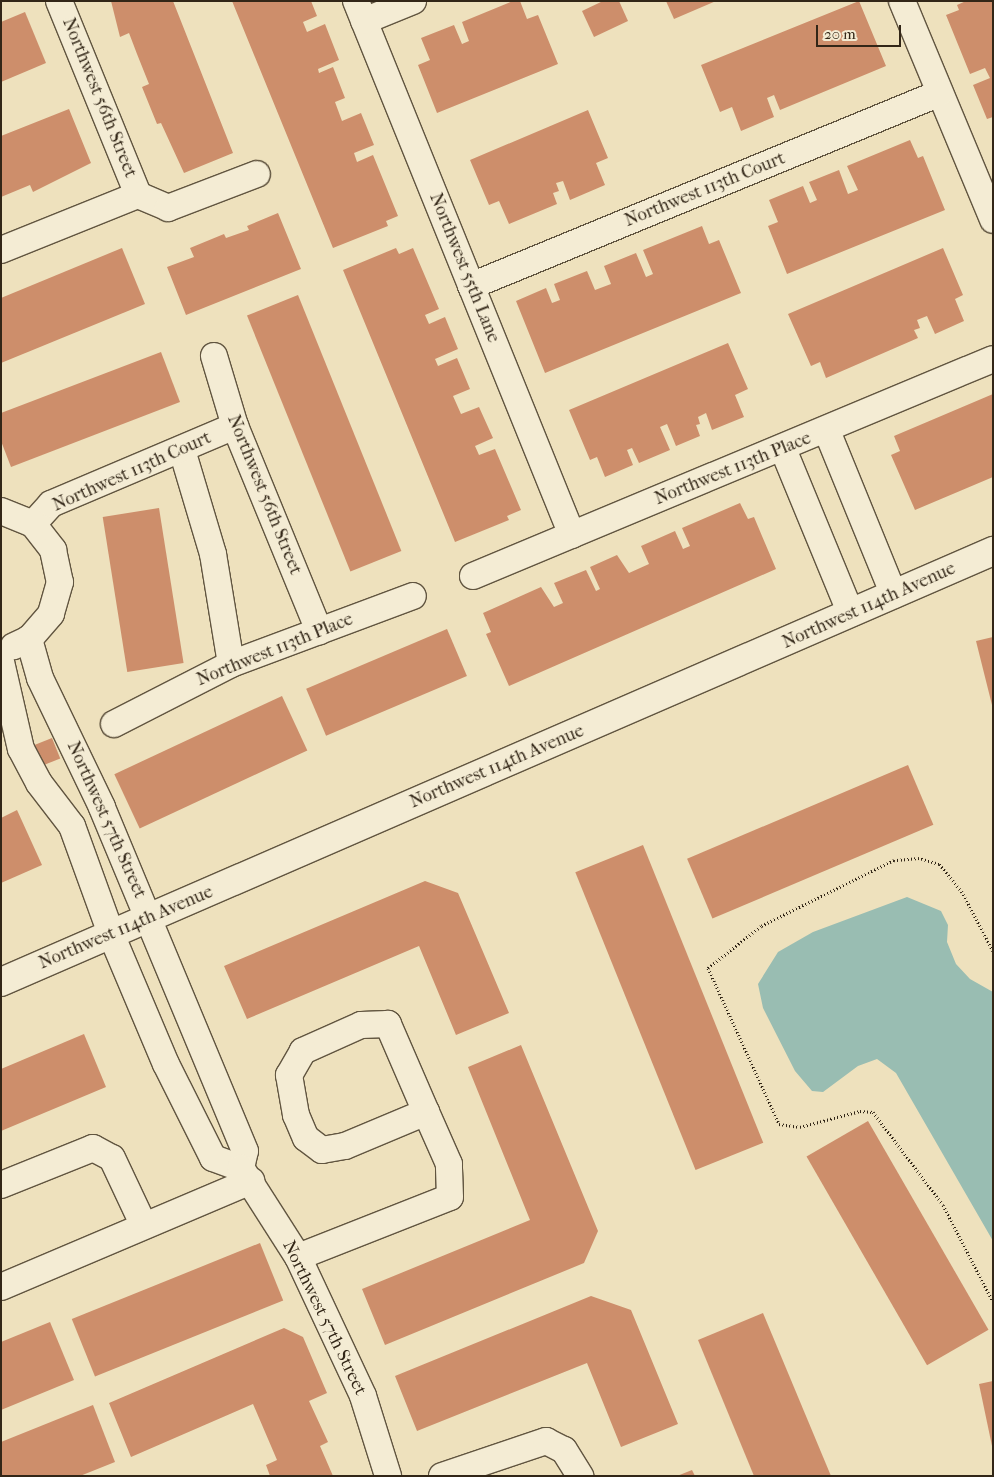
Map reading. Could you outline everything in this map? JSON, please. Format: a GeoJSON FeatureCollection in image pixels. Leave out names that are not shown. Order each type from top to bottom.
{"type":"FeatureCollection","features":[{"type":"Feature","properties":{"kind":"street","name":"Northwest 56th Street"},"geometry":{"type":"LineString","coordinates":[[60,1],[138,195]]}},
{"type":"Feature","properties":{"kind":"street"},"geometry":{"type":"LineString","coordinates":[[360,11],[413,1]]}},
{"type":"Feature","properties":{"kind":"street"},"geometry":{"type":"LineString","coordinates":[[902,1],[993,220]]}},
{"type":"Feature","properties":{"kind":"street","name":"Northwest 55th Lane"},"geometry":{"type":"LineString","coordinates":[[360,11],[572,535]]}},
{"type":"Feature","properties":{"kind":"street","name":"Northwest 113th Court"},"geometry":{"type":"LineString","coordinates":[[471,286],[940,93]]}},
{"type":"Feature","properties":{"kind":"street"},"geometry":{"type":"LineString","coordinates":[[1,250],[138,195],[168,208],[257,174]]}},
{"type":"Feature","properties":{"kind":"street","name":"Northwest 56th Street"},"geometry":{"type":"LineString","coordinates":[[214,356],[234,426],[319,631]]}},
{"type":"Feature","properties":{"kind":"street","name":"Northwest 113th Place"},"geometry":{"type":"LineString","coordinates":[[473,576],[827,431],[993,359]]}},
{"type":"Feature","properties":{"kind":"street","name":"Northwest 113th Court"},"geometry":{"type":"LineString","coordinates":[[33,524],[51,504],[182,450],[234,426]]}},
{"type":"Feature","properties":{"kind":"street"},"geometry":{"type":"LineString","coordinates":[[827,431],[894,595]]}},
{"type":"Feature","properties":{"kind":"street"},"geometry":{"type":"LineString","coordinates":[[783,449],[851,614]]}},
{"type":"Feature","properties":{"kind":"street"},"geometry":{"type":"LineString","coordinates":[[182,450],[213,554],[231,664]]}},
{"type":"Feature","properties":{"kind":"street"},"geometry":{"type":"LineString","coordinates":[[1,511],[33,524],[53,550],[60,582],[51,614],[29,639],[1,649]]}},
{"type":"Feature","properties":{"kind":"street","name":"Northwest 114th Avenue"},"geometry":{"type":"LineString","coordinates":[[1,982],[993,551]]}},
{"type":"Feature","properties":{"kind":"street","name":"Northwest 113th Place"},"geometry":{"type":"LineString","coordinates":[[114,724],[231,664],[413,596]]}},
{"type":"Feature","properties":{"kind":"street","name":"Northwest 57th Street"},"geometry":{"type":"LineString","coordinates":[[29,639],[40,678],[55,705],[148,918],[245,1151],[246,1175],[298,1257],[363,1396],[388,1476]]}},
{"type":"Feature","properties":{"kind":"street","name":"Northwest 57th Street"},"geometry":{"type":"LineString","coordinates":[[1,662],[17,720],[21,749],[38,782],[72,826],[111,934],[191,1115],[213,1158],[246,1175]]}},
{"type":"Feature","properties":{"kind":"street"},"geometry":{"type":"LineString","coordinates":[[17,720],[55,705]]}},
{"type":"Feature","properties":{"kind":"street"},"geometry":{"type":"LineString","coordinates":[[298,1257],[450,1197],[449,1164],[388,1024],[361,1025],[304,1051],[289,1075],[296,1115],[306,1138],[322,1150],[345,1146],[426,1112]]}},
{"type":"Feature","properties":{"kind":"street"},"geometry":{"type":"LineString","coordinates":[[191,1115],[225,1102]]}},
{"type":"Feature","properties":{"kind":"street"},"geometry":{"type":"LineString","coordinates":[[1,1185],[94,1148],[112,1158],[144,1226]]}},
{"type":"Feature","properties":{"kind":"street"},"geometry":{"type":"LineString","coordinates":[[1,1287],[144,1226],[246,1175]]}},
{"type":"Feature","properties":{"kind":"street"},"geometry":{"type":"LineString","coordinates":[[442,1476],[546,1441],[564,1450],[580,1476]]}},
{"type":"Feature","properties":{"kind":"path"},"geometry":{"type":"LineString","coordinates":[[993,951],[962,892],[939,864],[919,858],[894,860],[762,926],[708,968],[779,1124],[800,1127],[860,1111],[873,1112],[943,1205],[993,1302]]}},
{"type":"Feature","properties":{"kind":"water"},"geometry":{"type":"Polygon","coordinates":[[[907,897],[941,911],[948,925],[947,942],[956,964],[970,979],[993,992],[993,1241],[896,1073],[877,1059],[858,1066],[823,1092],[812,1091],[795,1071],[763,1008],[758,984],[778,952],[813,932],[907,897]]]}},
{"type":"Feature","properties":{"kind":"building"},"geometry":{"type":"Polygon","coordinates":[[[111,1],[173,1],[233,153],[184,173],[161,123],[157,124],[142,87],[149,84],[129,33],[120,37],[111,1]]]}},
{"type":"Feature","properties":{"kind":"building"},"geometry":{"type":"Polygon","coordinates":[[[232,1],[311,1],[317,16],[303,22],[307,32],[325,24],[339,60],[318,69],[319,73],[333,67],[345,98],[335,102],[342,121],[361,113],[374,145],[354,153],[357,162],[373,155],[398,216],[386,221],[388,226],[333,248],[232,1]]]}},
{"type":"Feature","properties":{"kind":"building"},"geometry":{"type":"Polygon","coordinates":[[[513,1],[520,1],[527,19],[538,15],[558,64],[437,113],[418,65],[430,60],[421,38],[454,25],[462,44],[469,41],[462,22],[513,1]]]}},
{"type":"Feature","properties":{"kind":"building"},"geometry":{"type":"Polygon","coordinates":[[[603,1],[619,1],[628,21],[594,37],[582,11],[603,1]]]}},
{"type":"Feature","properties":{"kind":"building"},"geometry":{"type":"Polygon","coordinates":[[[666,1],[716,1],[674,19],[666,1]]]}},
{"type":"Feature","properties":{"kind":"building"},"geometry":{"type":"Polygon","coordinates":[[[859,1],[886,66],[780,110],[774,95],[767,98],[774,117],[741,131],[732,107],[720,112],[701,65],[859,1]]]}},
{"type":"Feature","properties":{"kind":"building"},"geometry":{"type":"Polygon","coordinates":[[[966,1],[993,1],[993,117],[987,119],[973,85],[990,78],[985,68],[970,74],[946,15],[959,10],[957,5],[966,1]]]}},
{"type":"Feature","properties":{"kind":"building"},"geometry":{"type":"Polygon","coordinates":[[[25,12],[46,63],[1,82],[1,22],[25,12]]]}},
{"type":"Feature","properties":{"kind":"building"},"geometry":{"type":"Polygon","coordinates":[[[69,109],[91,163],[33,192],[30,185],[1,197],[1,136],[69,109]]]}},
{"type":"Feature","properties":{"kind":"building"},"geometry":{"type":"Polygon","coordinates":[[[588,110],[608,158],[596,163],[605,185],[570,200],[563,181],[556,183],[559,191],[553,193],[557,204],[509,224],[499,201],[489,205],[470,160],[588,110]]]}},
{"type":"Feature","properties":{"kind":"building"},"geometry":{"type":"Polygon","coordinates":[[[910,140],[918,158],[923,156],[945,210],[787,274],[768,226],[778,222],[769,200],[803,186],[810,203],[817,200],[809,182],[839,170],[848,194],[858,190],[847,166],[910,140]]]}},
{"type":"Feature","properties":{"kind":"building"},"geometry":{"type":"Polygon","coordinates":[[[278,213],[301,269],[186,315],[167,267],[194,257],[190,248],[224,234],[226,238],[249,230],[247,226],[278,213]]]}},
{"type":"Feature","properties":{"kind":"building"},"geometry":{"type":"Polygon","coordinates":[[[702,226],[709,244],[719,240],[741,293],[545,373],[516,301],[546,288],[552,303],[560,300],[554,284],[587,271],[595,290],[611,284],[604,266],[636,253],[646,277],[653,274],[643,250],[702,226]]]}},
{"type":"Feature","properties":{"kind":"building"},"geometry":{"type":"Polygon","coordinates":[[[122,248],[145,304],[1,363],[1,298],[122,248]]]}},
{"type":"Feature","properties":{"kind":"building"},"geometry":{"type":"Polygon","coordinates":[[[396,248],[399,254],[413,248],[439,309],[425,315],[429,324],[445,317],[458,349],[435,359],[438,366],[457,358],[470,389],[453,396],[461,414],[479,407],[493,438],[475,446],[479,455],[495,449],[521,510],[507,516],[509,520],[455,542],[343,270],[396,248]]]}},
{"type":"Feature","properties":{"kind":"building"},"geometry":{"type":"Polygon","coordinates":[[[943,248],[963,295],[955,299],[964,321],[935,334],[927,316],[917,320],[920,328],[914,330],[918,338],[826,378],[820,362],[811,366],[788,314],[943,248]]]}},
{"type":"Feature","properties":{"kind":"building"},"geometry":{"type":"Polygon","coordinates":[[[298,295],[401,551],[350,572],[247,316],[298,295]]]}},
{"type":"Feature","properties":{"kind":"building"},"geometry":{"type":"Polygon","coordinates":[[[728,343],[748,389],[735,395],[744,417],[712,430],[706,413],[698,417],[700,424],[696,425],[700,436],[676,446],[667,424],[660,427],[670,450],[639,463],[632,448],[627,450],[633,465],[605,477],[597,457],[590,460],[569,410],[728,343]]]}},
{"type":"Feature","properties":{"kind":"building"},"geometry":{"type":"Polygon","coordinates":[[[161,352],[180,402],[11,467],[1,441],[1,413],[161,352]]]}},
{"type":"Feature","properties":{"kind":"building"},"geometry":{"type":"Polygon","coordinates":[[[993,394],[993,477],[915,510],[891,455],[900,451],[894,436],[993,394]]]}},
{"type":"Feature","properties":{"kind":"building"},"geometry":{"type":"Polygon","coordinates":[[[740,503],[748,519],[754,517],[776,569],[509,686],[486,634],[491,632],[483,613],[541,587],[554,607],[563,603],[554,583],[586,570],[596,591],[600,589],[590,567],[617,555],[629,573],[649,564],[641,546],[675,531],[683,549],[690,546],[682,528],[740,503]]]}},
{"type":"Feature","properties":{"kind":"building"},"geometry":{"type":"Polygon","coordinates":[[[159,508],[184,663],[127,672],[103,517],[159,508]]]}},
{"type":"Feature","properties":{"kind":"building"},"geometry":{"type":"Polygon","coordinates":[[[447,629],[467,676],[326,736],[306,689],[447,629]]]}},
{"type":"Feature","properties":{"kind":"building"},"geometry":{"type":"Polygon","coordinates":[[[993,637],[993,705],[992,705],[976,641],[993,637]]]}},
{"type":"Feature","properties":{"kind":"building"},"geometry":{"type":"Polygon","coordinates":[[[282,696],[307,750],[140,829],[114,774],[282,696]]]}},
{"type":"Feature","properties":{"kind":"building"},"geometry":{"type":"Polygon","coordinates":[[[52,738],[60,758],[41,766],[33,746],[52,738]]]}},
{"type":"Feature","properties":{"kind":"building"},"geometry":{"type":"Polygon","coordinates":[[[908,765],[933,825],[712,919],[687,859],[908,765]]]}},
{"type":"Feature","properties":{"kind":"building"},"geometry":{"type":"Polygon","coordinates":[[[17,810],[42,865],[1,883],[1,818],[17,810]]]}},
{"type":"Feature","properties":{"kind":"building"},"geometry":{"type":"Polygon","coordinates":[[[643,845],[763,1143],[696,1170],[575,872],[643,845]]]}},
{"type":"Feature","properties":{"kind":"building"},"geometry":{"type":"Polygon","coordinates":[[[425,881],[458,893],[509,1013],[456,1035],[419,946],[247,1019],[224,966],[425,881]]]}},
{"type":"Feature","properties":{"kind":"building"},"geometry":{"type":"Polygon","coordinates":[[[84,1034],[106,1087],[1,1131],[1,1069],[84,1034]]]}},
{"type":"Feature","properties":{"kind":"building"},"geometry":{"type":"Polygon","coordinates":[[[521,1045],[598,1231],[584,1263],[385,1345],[362,1289],[530,1220],[468,1067],[521,1045]]]}},
{"type":"Feature","properties":{"kind":"building"},"geometry":{"type":"Polygon","coordinates":[[[868,1121],[988,1330],[927,1365],[807,1156],[868,1121]]]}},
{"type":"Feature","properties":{"kind":"building"},"geometry":{"type":"Polygon","coordinates":[[[260,1243],[283,1300],[95,1377],[72,1319],[260,1243]]]}},
{"type":"Feature","properties":{"kind":"building"},"geometry":{"type":"Polygon","coordinates":[[[591,1296],[631,1310],[678,1424],[621,1447],[587,1363],[417,1431],[395,1376],[591,1296]]]}},
{"type":"Feature","properties":{"kind":"building"},"geometry":{"type":"Polygon","coordinates":[[[763,1313],[831,1476],[754,1476],[698,1340],[763,1313]]]}},
{"type":"Feature","properties":{"kind":"building"},"geometry":{"type":"Polygon","coordinates":[[[50,1322],[74,1380],[1,1410],[1,1342],[50,1322]]]}},
{"type":"Feature","properties":{"kind":"building"},"geometry":{"type":"Polygon","coordinates":[[[284,1328],[303,1337],[327,1393],[309,1401],[328,1442],[320,1446],[333,1476],[270,1476],[266,1465],[277,1460],[253,1404],[131,1457],[109,1403],[284,1328]]]}},
{"type":"Feature","properties":{"kind":"building"},"geometry":{"type":"Polygon","coordinates":[[[993,1381],[993,1446],[992,1446],[979,1384],[993,1381]]]}},
{"type":"Feature","properties":{"kind":"building"},"geometry":{"type":"Polygon","coordinates":[[[93,1405],[115,1462],[80,1476],[1,1476],[1,1442],[93,1405]]]}},
{"type":"Feature","properties":{"kind":"building"},"geometry":{"type":"Polygon","coordinates":[[[692,1470],[695,1476],[677,1476],[692,1470]]]}}]}
